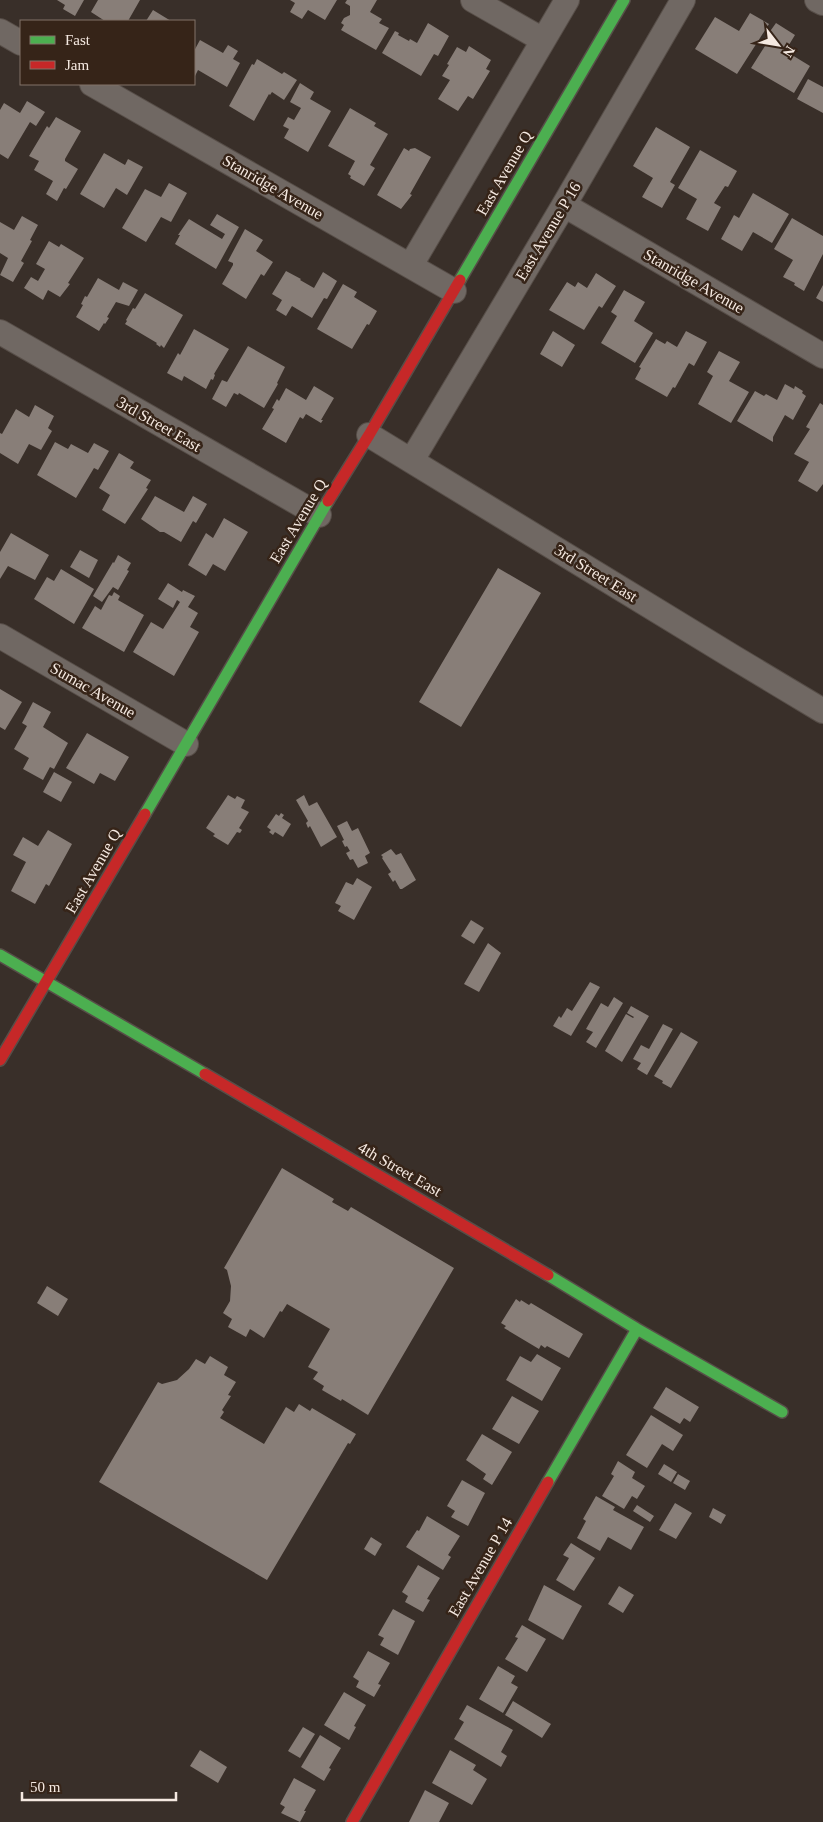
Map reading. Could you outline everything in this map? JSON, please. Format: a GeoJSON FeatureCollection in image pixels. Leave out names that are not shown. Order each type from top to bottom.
{"type":"FeatureCollection","features":[{"type":"Feature","properties":{"kind":"street"},"geometry":{"type":"LineString","coordinates":[[473,0],[543,40]]}},
{"type":"Feature","properties":{"kind":"street"},"geometry":{"type":"LineString","coordinates":[[412,266],[567,0]]}},
{"type":"Feature","properties":{"kind":"street","name":"East Avenue Q"},"geometry":{"type":"LineString","coordinates":[[0,1060],[319,515],[369,435],[624,0]]}},
{"type":"Feature","properties":{"kind":"street","name":"East Avenue P 16"},"geometry":{"type":"LineString","coordinates":[[412,460],[684,0]]}},
{"type":"Feature","properties":{"kind":"street"},"geometry":{"type":"LineString","coordinates":[[817,0],[823,3]]}},
{"type":"Feature","properties":{"kind":"street"},"geometry":{"type":"LineString","coordinates":[[0,31],[20,42]]}},
{"type":"Feature","properties":{"kind":"street","name":"Stanridge Avenue"},"geometry":{"type":"LineString","coordinates":[[94,85],[454,290]]}},
{"type":"Feature","properties":{"kind":"street","name":"Stanridge Avenue"},"geometry":{"type":"LineString","coordinates":[[564,205],[823,356]]}},
{"type":"Feature","properties":{"kind":"street","name":"3rd Street East"},"geometry":{"type":"LineString","coordinates":[[0,332],[319,515]]}},
{"type":"Feature","properties":{"kind":"street","name":"3rd Street East"},"geometry":{"type":"LineString","coordinates":[[369,435],[823,711]]}},
{"type":"Feature","properties":{"kind":"street","name":"Sumac Avenue"},"geometry":{"type":"LineString","coordinates":[[0,636],[186,744]]}},
{"type":"Feature","properties":{"kind":"street","name":"4th Street East"},"geometry":{"type":"LineString","coordinates":[[0,955],[484,1236],[637,1329],[782,1412]]}},
{"type":"Feature","properties":{"kind":"street","name":"East Avenue P 14"},"geometry":{"type":"LineString","coordinates":[[352,1822],[637,1329]]}},
{"type":"Feature","properties":{"kind":"building"},"geometry":{"type":"Polygon","coordinates":[[[57,0],[84,0],[75,16],[63,9],[65,5],[57,0]]]}},
{"type":"Feature","properties":{"kind":"building"},"geometry":{"type":"Polygon","coordinates":[[[98,0],[140,0],[129,20],[103,20],[91,12],[98,0]]]}},
{"type":"Feature","properties":{"kind":"building"},"geometry":{"type":"Polygon","coordinates":[[[290,0],[337,0],[325,20],[308,10],[302,19],[290,12],[295,3],[290,0]]]}},
{"type":"Feature","properties":{"kind":"building"},"geometry":{"type":"Polygon","coordinates":[[[347,0],[377,0],[370,12],[382,19],[379,23],[389,28],[376,50],[341,30],[344,25],[341,23],[344,18],[350,15],[350,6],[345,3],[347,0]]]}},
{"type":"Feature","properties":{"kind":"building"},"geometry":{"type":"Polygon","coordinates":[[[153,10],[169,20],[147,20],[153,10]]]}},
{"type":"Feature","properties":{"kind":"building"},"geometry":{"type":"Polygon","coordinates":[[[750,13],[769,24],[737,74],[695,49],[715,17],[739,31],[750,13]]]}},
{"type":"Feature","properties":{"kind":"building"},"geometry":{"type":"Polygon","coordinates":[[[428,23],[449,36],[438,56],[434,54],[421,76],[382,53],[395,31],[399,33],[398,35],[409,41],[410,39],[417,43],[428,23]]]}},
{"type":"Feature","properties":{"kind":"building"},"geometry":{"type":"Polygon","coordinates":[[[776,23],[795,35],[784,53],[791,57],[792,55],[810,66],[794,93],[751,68],[765,46],[761,44],[776,23]]]}},
{"type":"Feature","properties":{"kind":"building"},"geometry":{"type":"Polygon","coordinates":[[[200,40],[223,53],[228,45],[238,51],[233,59],[240,63],[227,87],[198,70],[195,76],[195,49],[200,40]]]}},
{"type":"Feature","properties":{"kind":"building"},"geometry":{"type":"Polygon","coordinates":[[[469,46],[491,60],[486,69],[490,71],[473,99],[468,96],[458,111],[438,99],[450,80],[442,76],[449,65],[447,64],[457,47],[466,52],[469,46]]]}},
{"type":"Feature","properties":{"kind":"building"},"geometry":{"type":"Polygon","coordinates":[[[257,59],[282,74],[284,72],[297,80],[284,100],[272,92],[269,94],[254,121],[229,106],[252,64],[254,65],[257,59]]]}},
{"type":"Feature","properties":{"kind":"building"},"geometry":{"type":"Polygon","coordinates":[[[808,79],[823,87],[823,113],[797,99],[808,79]]]}},
{"type":"Feature","properties":{"kind":"building"},"geometry":{"type":"Polygon","coordinates":[[[300,83],[314,92],[310,99],[331,111],[308,152],[284,138],[289,129],[283,126],[288,117],[294,120],[301,108],[290,102],[300,83]]]}},
{"type":"Feature","properties":{"kind":"building"},"geometry":{"type":"Polygon","coordinates":[[[27,101],[45,112],[36,126],[30,122],[8,159],[0,154],[0,110],[4,103],[20,113],[27,101]]]}},
{"type":"Feature","properties":{"kind":"building"},"geometry":{"type":"Polygon","coordinates":[[[350,108],[376,123],[374,126],[388,134],[370,165],[375,168],[364,186],[350,178],[351,176],[348,174],[355,161],[328,146],[350,108]]]}},
{"type":"Feature","properties":{"kind":"building"},"geometry":{"type":"Polygon","coordinates":[[[56,117],[81,131],[65,159],[65,161],[78,169],[57,201],[46,194],[53,181],[34,170],[39,161],[29,156],[47,126],[49,128],[56,117]]]}},
{"type":"Feature","properties":{"kind":"building"},"geometry":{"type":"Polygon","coordinates":[[[656,127],[690,147],[670,182],[675,185],[662,208],[642,197],[653,178],[633,166],[656,127]]]}},
{"type":"Feature","properties":{"kind":"building"},"geometry":{"type":"Polygon","coordinates":[[[404,148],[409,151],[415,148],[431,157],[410,194],[412,195],[401,209],[377,195],[404,148]]]}},
{"type":"Feature","properties":{"kind":"building"},"geometry":{"type":"Polygon","coordinates":[[[700,150],[737,171],[728,187],[725,186],[714,203],[721,207],[708,231],[686,219],[697,199],[678,188],[700,150]]]}},
{"type":"Feature","properties":{"kind":"building"},"geometry":{"type":"Polygon","coordinates":[[[104,153],[125,165],[128,159],[143,167],[127,195],[116,188],[104,208],[80,194],[104,153]]]}},
{"type":"Feature","properties":{"kind":"building"},"geometry":{"type":"Polygon","coordinates":[[[169,183],[187,193],[171,222],[161,217],[146,242],[122,228],[145,189],[161,197],[169,183]]]}},
{"type":"Feature","properties":{"kind":"building"},"geometry":{"type":"Polygon","coordinates":[[[753,193],[789,214],[772,243],[753,232],[742,251],[721,239],[734,215],[739,218],[753,193]]]}},
{"type":"Feature","properties":{"kind":"building"},"geometry":{"type":"Polygon","coordinates":[[[217,214],[239,227],[216,269],[175,244],[180,235],[178,235],[189,219],[222,239],[225,234],[210,225],[217,214]]]}},
{"type":"Feature","properties":{"kind":"building"},"geometry":{"type":"Polygon","coordinates":[[[22,216],[38,225],[21,261],[24,263],[13,282],[0,275],[8,258],[0,253],[0,222],[14,230],[22,216]]]}},
{"type":"Feature","properties":{"kind":"building"},"geometry":{"type":"Polygon","coordinates":[[[792,218],[823,236],[823,254],[804,291],[794,285],[795,283],[783,277],[793,260],[774,249],[792,218]]]}},
{"type":"Feature","properties":{"kind":"building"},"geometry":{"type":"Polygon","coordinates":[[[245,229],[263,240],[256,251],[273,262],[264,276],[261,274],[246,299],[222,284],[233,265],[233,263],[228,261],[245,229]]]}},
{"type":"Feature","properties":{"kind":"building"},"geometry":{"type":"Polygon","coordinates":[[[49,241],[59,247],[61,244],[84,258],[68,283],[70,284],[60,297],[48,290],[43,300],[24,288],[31,277],[38,281],[45,269],[36,264],[49,241]]]}},
{"type":"Feature","properties":{"kind":"building"},"geometry":{"type":"Polygon","coordinates":[[[286,271],[314,288],[323,272],[337,281],[327,299],[324,298],[312,318],[292,306],[286,316],[276,310],[282,300],[272,294],[286,271]]]}},
{"type":"Feature","properties":{"kind":"building"},"geometry":{"type":"Polygon","coordinates":[[[596,273],[616,286],[602,308],[599,306],[584,330],[549,310],[567,282],[575,287],[578,282],[587,288],[596,273]]]}},
{"type":"Feature","properties":{"kind":"building"},"geometry":{"type":"Polygon","coordinates":[[[98,278],[119,290],[123,282],[138,290],[129,306],[116,302],[107,317],[109,318],[99,331],[76,317],[83,305],[81,304],[85,296],[87,297],[98,278]]]}},
{"type":"Feature","properties":{"kind":"building"},"geometry":{"type":"Polygon","coordinates":[[[343,284],[357,292],[354,297],[377,311],[352,349],[317,329],[343,284]]]}},
{"type":"Feature","properties":{"kind":"building"},"geometry":{"type":"Polygon","coordinates":[[[823,285],[823,302],[816,298],[823,285]]]}},
{"type":"Feature","properties":{"kind":"building"},"geometry":{"type":"Polygon","coordinates":[[[624,290],[645,302],[634,321],[653,333],[635,363],[601,343],[617,316],[611,312],[624,290]]]}},
{"type":"Feature","properties":{"kind":"building"},"geometry":{"type":"Polygon","coordinates":[[[145,293],[183,315],[164,348],[125,324],[133,308],[135,309],[145,293]]]}},
{"type":"Feature","properties":{"kind":"building"},"geometry":{"type":"Polygon","coordinates":[[[194,329],[229,349],[214,374],[213,380],[211,379],[206,389],[184,376],[182,381],[167,373],[178,353],[180,355],[194,329]]]}},
{"type":"Feature","properties":{"kind":"building"},"geometry":{"type":"Polygon","coordinates":[[[553,331],[575,345],[562,367],[540,354],[553,331]]]}},
{"type":"Feature","properties":{"kind":"building"},"geometry":{"type":"Polygon","coordinates":[[[686,331],[707,342],[694,366],[689,363],[675,388],[673,387],[667,397],[635,379],[641,368],[639,367],[656,339],[665,344],[667,341],[677,347],[686,331]]]}},
{"type":"Feature","properties":{"kind":"building"},"geometry":{"type":"Polygon","coordinates":[[[248,346],[285,367],[278,384],[264,408],[239,393],[238,395],[234,393],[226,407],[212,399],[222,380],[227,382],[248,346]]]}},
{"type":"Feature","properties":{"kind":"building"},"geometry":{"type":"Polygon","coordinates":[[[719,351],[740,362],[729,381],[749,392],[731,423],[698,404],[713,376],[707,372],[719,351]]]}},
{"type":"Feature","properties":{"kind":"building"},"geometry":{"type":"Polygon","coordinates":[[[785,384],[794,389],[795,386],[803,391],[802,393],[806,396],[793,420],[785,415],[773,437],[773,442],[737,421],[755,391],[777,400],[785,384]]]}},
{"type":"Feature","properties":{"kind":"building"},"geometry":{"type":"Polygon","coordinates":[[[314,386],[334,398],[321,423],[306,414],[303,419],[300,417],[286,443],[262,429],[274,409],[272,408],[277,399],[279,401],[286,388],[306,400],[314,386]]]}},
{"type":"Feature","properties":{"kind":"building"},"geometry":{"type":"Polygon","coordinates":[[[820,403],[823,405],[823,484],[817,492],[798,481],[809,462],[794,454],[810,429],[806,427],[820,403]]]}},
{"type":"Feature","properties":{"kind":"building"},"geometry":{"type":"Polygon","coordinates":[[[35,405],[54,416],[48,428],[52,431],[41,450],[29,444],[18,464],[0,453],[0,433],[2,434],[16,409],[29,417],[35,405]]]}},
{"type":"Feature","properties":{"kind":"building"},"geometry":{"type":"Polygon","coordinates":[[[55,442],[68,449],[71,444],[88,453],[94,443],[109,451],[98,470],[94,468],[76,498],[37,475],[55,442]]]}},
{"type":"Feature","properties":{"kind":"building"},"geometry":{"type":"Polygon","coordinates":[[[119,453],[134,462],[130,468],[151,480],[146,488],[148,489],[125,524],[102,510],[110,495],[99,488],[119,453]]]}},
{"type":"Feature","properties":{"kind":"building"},"geometry":{"type":"Polygon","coordinates":[[[155,496],[184,512],[193,496],[207,504],[196,523],[193,521],[181,542],[164,532],[160,532],[141,519],[155,496]]]}},
{"type":"Feature","properties":{"kind":"building"},"geometry":{"type":"Polygon","coordinates":[[[224,518],[248,532],[225,571],[213,564],[206,576],[188,565],[206,533],[213,538],[224,518]]]}},
{"type":"Feature","properties":{"kind":"building"},"geometry":{"type":"Polygon","coordinates":[[[11,533],[49,555],[35,580],[8,566],[0,579],[0,552],[11,533]]]}},
{"type":"Feature","properties":{"kind":"building"},"geometry":{"type":"Polygon","coordinates":[[[80,550],[98,560],[89,578],[70,567],[80,550]]]}},
{"type":"Feature","properties":{"kind":"building"},"geometry":{"type":"Polygon","coordinates":[[[118,555],[131,563],[127,570],[129,571],[118,590],[113,587],[102,602],[93,596],[118,555]]]}},
{"type":"Feature","properties":{"kind":"building"},"geometry":{"type":"Polygon","coordinates":[[[498,568],[541,593],[461,727],[419,702],[498,568]]]}},
{"type":"Feature","properties":{"kind":"building"},"geometry":{"type":"Polygon","coordinates":[[[61,569],[94,589],[74,624],[34,599],[47,577],[54,581],[61,569]]]}},
{"type":"Feature","properties":{"kind":"building"},"geometry":{"type":"Polygon","coordinates":[[[168,583],[182,592],[183,590],[195,596],[188,607],[198,613],[190,627],[199,632],[174,676],[133,652],[151,622],[163,629],[180,602],[177,600],[173,608],[158,599],[168,583]]]}},
{"type":"Feature","properties":{"kind":"building"},"geometry":{"type":"Polygon","coordinates":[[[114,592],[120,596],[118,600],[144,615],[124,652],[82,628],[95,606],[101,610],[109,595],[112,596],[114,592]]]}},
{"type":"Feature","properties":{"kind":"building"},"geometry":{"type":"Polygon","coordinates":[[[0,689],[22,702],[5,730],[0,727],[0,689]]]}},
{"type":"Feature","properties":{"kind":"building"},"geometry":{"type":"Polygon","coordinates":[[[33,702],[51,712],[43,727],[68,743],[54,769],[50,767],[43,780],[23,769],[29,758],[14,749],[27,726],[22,723],[33,702]]]}},
{"type":"Feature","properties":{"kind":"building"},"geometry":{"type":"Polygon","coordinates":[[[87,733],[129,757],[115,781],[100,773],[94,784],[66,768],[87,733]]]}},
{"type":"Feature","properties":{"kind":"building"},"geometry":{"type":"Polygon","coordinates":[[[54,772],[72,782],[61,802],[43,792],[54,772]]]}},
{"type":"Feature","properties":{"kind":"building"},"geometry":{"type":"Polygon","coordinates":[[[228,795],[235,799],[237,796],[245,800],[241,808],[249,812],[239,828],[242,830],[240,833],[237,832],[228,845],[213,836],[215,834],[206,828],[228,795]]]}},
{"type":"Feature","properties":{"kind":"building"},"geometry":{"type":"Polygon","coordinates":[[[304,795],[309,806],[317,802],[337,837],[321,847],[310,826],[308,828],[306,823],[308,821],[296,800],[304,795]]]}},
{"type":"Feature","properties":{"kind":"building"},"geometry":{"type":"Polygon","coordinates":[[[281,813],[284,815],[282,818],[291,824],[283,837],[275,832],[273,835],[267,827],[276,814],[279,816],[281,813]]]}},
{"type":"Feature","properties":{"kind":"building"},"geometry":{"type":"Polygon","coordinates":[[[347,821],[352,831],[358,828],[370,853],[365,856],[368,863],[358,868],[353,859],[350,860],[346,853],[350,851],[347,846],[345,847],[342,841],[344,840],[337,826],[347,821]]]}},
{"type":"Feature","properties":{"kind":"building"},"geometry":{"type":"Polygon","coordinates":[[[48,830],[72,844],[49,886],[46,884],[35,904],[11,891],[26,862],[13,855],[23,837],[38,846],[48,830]]]}},
{"type":"Feature","properties":{"kind":"building"},"geometry":{"type":"Polygon","coordinates":[[[391,849],[396,855],[401,853],[416,880],[402,889],[400,889],[395,880],[393,882],[388,874],[391,872],[381,855],[391,849]]]}},
{"type":"Feature","properties":{"kind":"building"},"geometry":{"type":"Polygon","coordinates":[[[357,878],[372,887],[354,920],[338,911],[341,906],[335,903],[346,882],[353,885],[357,878]]]}},
{"type":"Feature","properties":{"kind":"building"},"geometry":{"type":"Polygon","coordinates":[[[471,920],[484,928],[474,944],[461,936],[471,920]]]}},
{"type":"Feature","properties":{"kind":"building"},"geometry":{"type":"Polygon","coordinates":[[[488,943],[501,953],[479,992],[464,984],[488,943]]]}},
{"type":"Feature","properties":{"kind":"building"},"geometry":{"type":"Polygon","coordinates":[[[590,982],[600,987],[571,1036],[553,1026],[567,1008],[572,1011],[590,982]]]}},
{"type":"Feature","properties":{"kind":"building"},"geometry":{"type":"Polygon","coordinates":[[[614,997],[623,1003],[596,1048],[586,1042],[593,1032],[586,1029],[601,1003],[608,1007],[614,997]]]}},
{"type":"Feature","properties":{"kind":"building"},"geometry":{"type":"Polygon","coordinates":[[[631,1006],[649,1016],[622,1062],[605,1051],[626,1014],[634,1017],[627,1013],[631,1006]]]}},
{"type":"Feature","properties":{"kind":"building"},"geometry":{"type":"Polygon","coordinates":[[[663,1024],[673,1029],[647,1075],[637,1069],[641,1063],[633,1059],[641,1045],[649,1049],[663,1024]]]}},
{"type":"Feature","properties":{"kind":"building"},"geometry":{"type":"Polygon","coordinates":[[[681,1032],[698,1042],[671,1088],[654,1076],[681,1032]]]}},
{"type":"Feature","properties":{"kind":"building"},"geometry":{"type":"Polygon","coordinates":[[[282,1168],[334,1199],[332,1202],[348,1211],[351,1207],[454,1268],[368,1415],[342,1399],[341,1401],[322,1390],[324,1386],[313,1379],[318,1372],[308,1367],[330,1329],[287,1304],[282,1312],[280,1311],[264,1338],[250,1329],[246,1337],[228,1327],[232,1319],[223,1313],[230,1301],[231,1286],[227,1270],[224,1268],[282,1168]]]}},
{"type":"Feature","properties":{"kind":"building"},"geometry":{"type":"Polygon","coordinates":[[[47,1286],[68,1299],[58,1316],[37,1303],[47,1286]]]}},
{"type":"Feature","properties":{"kind":"building"},"geometry":{"type":"Polygon","coordinates":[[[516,1299],[529,1305],[531,1303],[583,1334],[569,1358],[547,1346],[545,1348],[541,1345],[539,1349],[504,1328],[506,1326],[501,1323],[516,1299]]]}},
{"type":"Feature","properties":{"kind":"building"},"geometry":{"type":"Polygon","coordinates":[[[537,1354],[561,1368],[542,1401],[506,1380],[520,1356],[531,1362],[537,1354]]]}},
{"type":"Feature","properties":{"kind":"building"},"geometry":{"type":"Polygon","coordinates":[[[210,1356],[228,1367],[224,1375],[236,1382],[228,1395],[231,1396],[222,1410],[224,1412],[220,1418],[264,1444],[286,1407],[294,1412],[299,1404],[310,1411],[312,1408],[356,1434],[350,1444],[348,1443],[267,1580],[99,1482],[158,1382],[162,1384],[177,1380],[189,1369],[196,1359],[205,1364],[210,1356]]]}},
{"type":"Feature","properties":{"kind":"building"},"geometry":{"type":"Polygon","coordinates":[[[666,1387],[699,1407],[690,1422],[684,1418],[680,1424],[653,1408],[666,1387]]]}},
{"type":"Feature","properties":{"kind":"building"},"geometry":{"type":"Polygon","coordinates":[[[512,1396],[539,1411],[519,1444],[492,1429],[512,1396]]]}},
{"type":"Feature","properties":{"kind":"building"},"geometry":{"type":"Polygon","coordinates":[[[651,1415],[683,1435],[673,1451],[662,1444],[647,1468],[626,1455],[651,1415]]]}},
{"type":"Feature","properties":{"kind":"building"},"geometry":{"type":"Polygon","coordinates":[[[482,1434],[512,1452],[492,1485],[483,1479],[486,1474],[466,1460],[482,1434]]]}},
{"type":"Feature","properties":{"kind":"building"},"geometry":{"type":"Polygon","coordinates":[[[618,1461],[635,1472],[632,1478],[645,1486],[637,1499],[632,1496],[624,1509],[602,1496],[614,1476],[611,1474],[618,1461]]]}},
{"type":"Feature","properties":{"kind":"building"},"geometry":{"type":"Polygon","coordinates":[[[664,1464],[677,1472],[671,1482],[658,1474],[664,1464]]]}},
{"type":"Feature","properties":{"kind":"building"},"geometry":{"type":"Polygon","coordinates":[[[678,1474],[690,1481],[685,1490],[673,1483],[678,1474]]]}},
{"type":"Feature","properties":{"kind":"building"},"geometry":{"type":"Polygon","coordinates":[[[462,1480],[485,1493],[468,1526],[451,1517],[455,1511],[447,1506],[462,1480]]]}},
{"type":"Feature","properties":{"kind":"building"},"geometry":{"type":"Polygon","coordinates":[[[596,1496],[615,1507],[613,1510],[644,1527],[631,1550],[608,1537],[600,1551],[577,1538],[586,1521],[583,1519],[596,1496]]]}},
{"type":"Feature","properties":{"kind":"building"},"geometry":{"type":"Polygon","coordinates":[[[675,1503],[692,1513],[676,1539],[659,1530],[675,1503]]]}},
{"type":"Feature","properties":{"kind":"building"},"geometry":{"type":"Polygon","coordinates":[[[637,1505],[654,1516],[650,1522],[633,1511],[637,1505]]]}},
{"type":"Feature","properties":{"kind":"building"},"geometry":{"type":"Polygon","coordinates":[[[713,1508],[726,1515],[721,1524],[709,1517],[713,1508]]]}},
{"type":"Feature","properties":{"kind":"building"},"geometry":{"type":"Polygon","coordinates":[[[427,1516],[460,1536],[448,1555],[451,1557],[443,1570],[406,1547],[417,1530],[419,1531],[427,1516]]]}},
{"type":"Feature","properties":{"kind":"building"},"geometry":{"type":"Polygon","coordinates":[[[371,1537],[382,1544],[375,1556],[364,1549],[371,1537]]]}},
{"type":"Feature","properties":{"kind":"building"},"geometry":{"type":"Polygon","coordinates":[[[571,1543],[595,1558],[574,1591],[556,1580],[569,1558],[563,1555],[571,1543]]]}},
{"type":"Feature","properties":{"kind":"building"},"geometry":{"type":"Polygon","coordinates":[[[418,1565],[440,1578],[427,1599],[430,1600],[423,1612],[405,1602],[408,1596],[402,1592],[418,1565]]]}},
{"type":"Feature","properties":{"kind":"building"},"geometry":{"type":"Polygon","coordinates":[[[544,1585],[582,1606],[563,1640],[528,1620],[544,1585]]]}},
{"type":"Feature","properties":{"kind":"building"},"geometry":{"type":"Polygon","coordinates":[[[619,1586],[634,1595],[623,1613],[608,1604],[619,1586]]]}},
{"type":"Feature","properties":{"kind":"building"},"geometry":{"type":"Polygon","coordinates":[[[393,1609],[415,1621],[398,1655],[380,1645],[384,1638],[378,1635],[393,1609]]]}},
{"type":"Feature","properties":{"kind":"building"},"geometry":{"type":"Polygon","coordinates":[[[522,1625],[546,1639],[527,1672],[505,1659],[518,1638],[515,1637],[522,1625]]]}},
{"type":"Feature","properties":{"kind":"building"},"geometry":{"type":"Polygon","coordinates":[[[368,1651],[390,1663],[378,1684],[381,1685],[374,1697],[356,1687],[359,1681],[353,1677],[368,1651]]]}},
{"type":"Feature","properties":{"kind":"building"},"geometry":{"type":"Polygon","coordinates":[[[498,1666],[515,1676],[511,1683],[518,1687],[503,1713],[479,1699],[498,1666]]]}},
{"type":"Feature","properties":{"kind":"building"},"geometry":{"type":"Polygon","coordinates":[[[344,1692],[366,1705],[354,1726],[356,1727],[349,1740],[324,1725],[344,1692]]]}},
{"type":"Feature","properties":{"kind":"building"},"geometry":{"type":"Polygon","coordinates":[[[513,1701],[551,1724],[542,1738],[505,1715],[513,1701]]]}},
{"type":"Feature","properties":{"kind":"building"},"geometry":{"type":"Polygon","coordinates":[[[467,1705],[513,1730],[501,1752],[507,1756],[501,1767],[454,1739],[464,1722],[459,1719],[467,1705]]]}},
{"type":"Feature","properties":{"kind":"building"},"geometry":{"type":"Polygon","coordinates":[[[303,1727],[315,1734],[300,1758],[288,1751],[303,1727]]]}},
{"type":"Feature","properties":{"kind":"building"},"geometry":{"type":"Polygon","coordinates":[[[320,1735],[341,1748],[329,1768],[331,1769],[324,1781],[301,1767],[320,1735]]]}},
{"type":"Feature","properties":{"kind":"building"},"geometry":{"type":"Polygon","coordinates":[[[200,1750],[227,1767],[218,1783],[190,1766],[200,1750]]]}},
{"type":"Feature","properties":{"kind":"building"},"geometry":{"type":"Polygon","coordinates":[[[450,1750],[476,1765],[473,1770],[487,1779],[472,1805],[432,1783],[450,1750]]]}},
{"type":"Feature","properties":{"kind":"building"},"geometry":{"type":"Polygon","coordinates":[[[294,1778],[316,1790],[300,1822],[281,1813],[285,1807],[280,1804],[294,1778]]]}},
{"type":"Feature","properties":{"kind":"building"},"geometry":{"type":"Polygon","coordinates":[[[425,1790],[449,1803],[439,1822],[409,1822],[425,1790]]]}},
{"type":"Feature","properties":{"kind":"traffic: fast"},"geometry":{"type":"LineString","coordinates":[[460,280],[624,0]]}},
{"type":"Feature","properties":{"kind":"traffic: fast"},"geometry":{"type":"LineString","coordinates":[[145,814],[328,501]]}},
{"type":"Feature","properties":{"kind":"traffic: fast"},"geometry":{"type":"LineString","coordinates":[[0,955],[205,1074]]}},
{"type":"Feature","properties":{"kind":"traffic: fast"},"geometry":{"type":"LineString","coordinates":[[548,1275],[637,1329],[782,1412]]}},
{"type":"Feature","properties":{"kind":"traffic: fast"},"geometry":{"type":"LineString","coordinates":[[548,1482],[637,1329]]}},
{"type":"Feature","properties":{"kind":"traffic: jam"},"geometry":{"type":"LineString","coordinates":[[328,501],[460,280]]}},
{"type":"Feature","properties":{"kind":"traffic: jam"},"geometry":{"type":"LineString","coordinates":[[0,1060],[145,814]]}},
{"type":"Feature","properties":{"kind":"traffic: jam"},"geometry":{"type":"LineString","coordinates":[[205,1074],[548,1275]]}},
{"type":"Feature","properties":{"kind":"traffic: jam"},"geometry":{"type":"LineString","coordinates":[[352,1822],[548,1482]]}}]}
